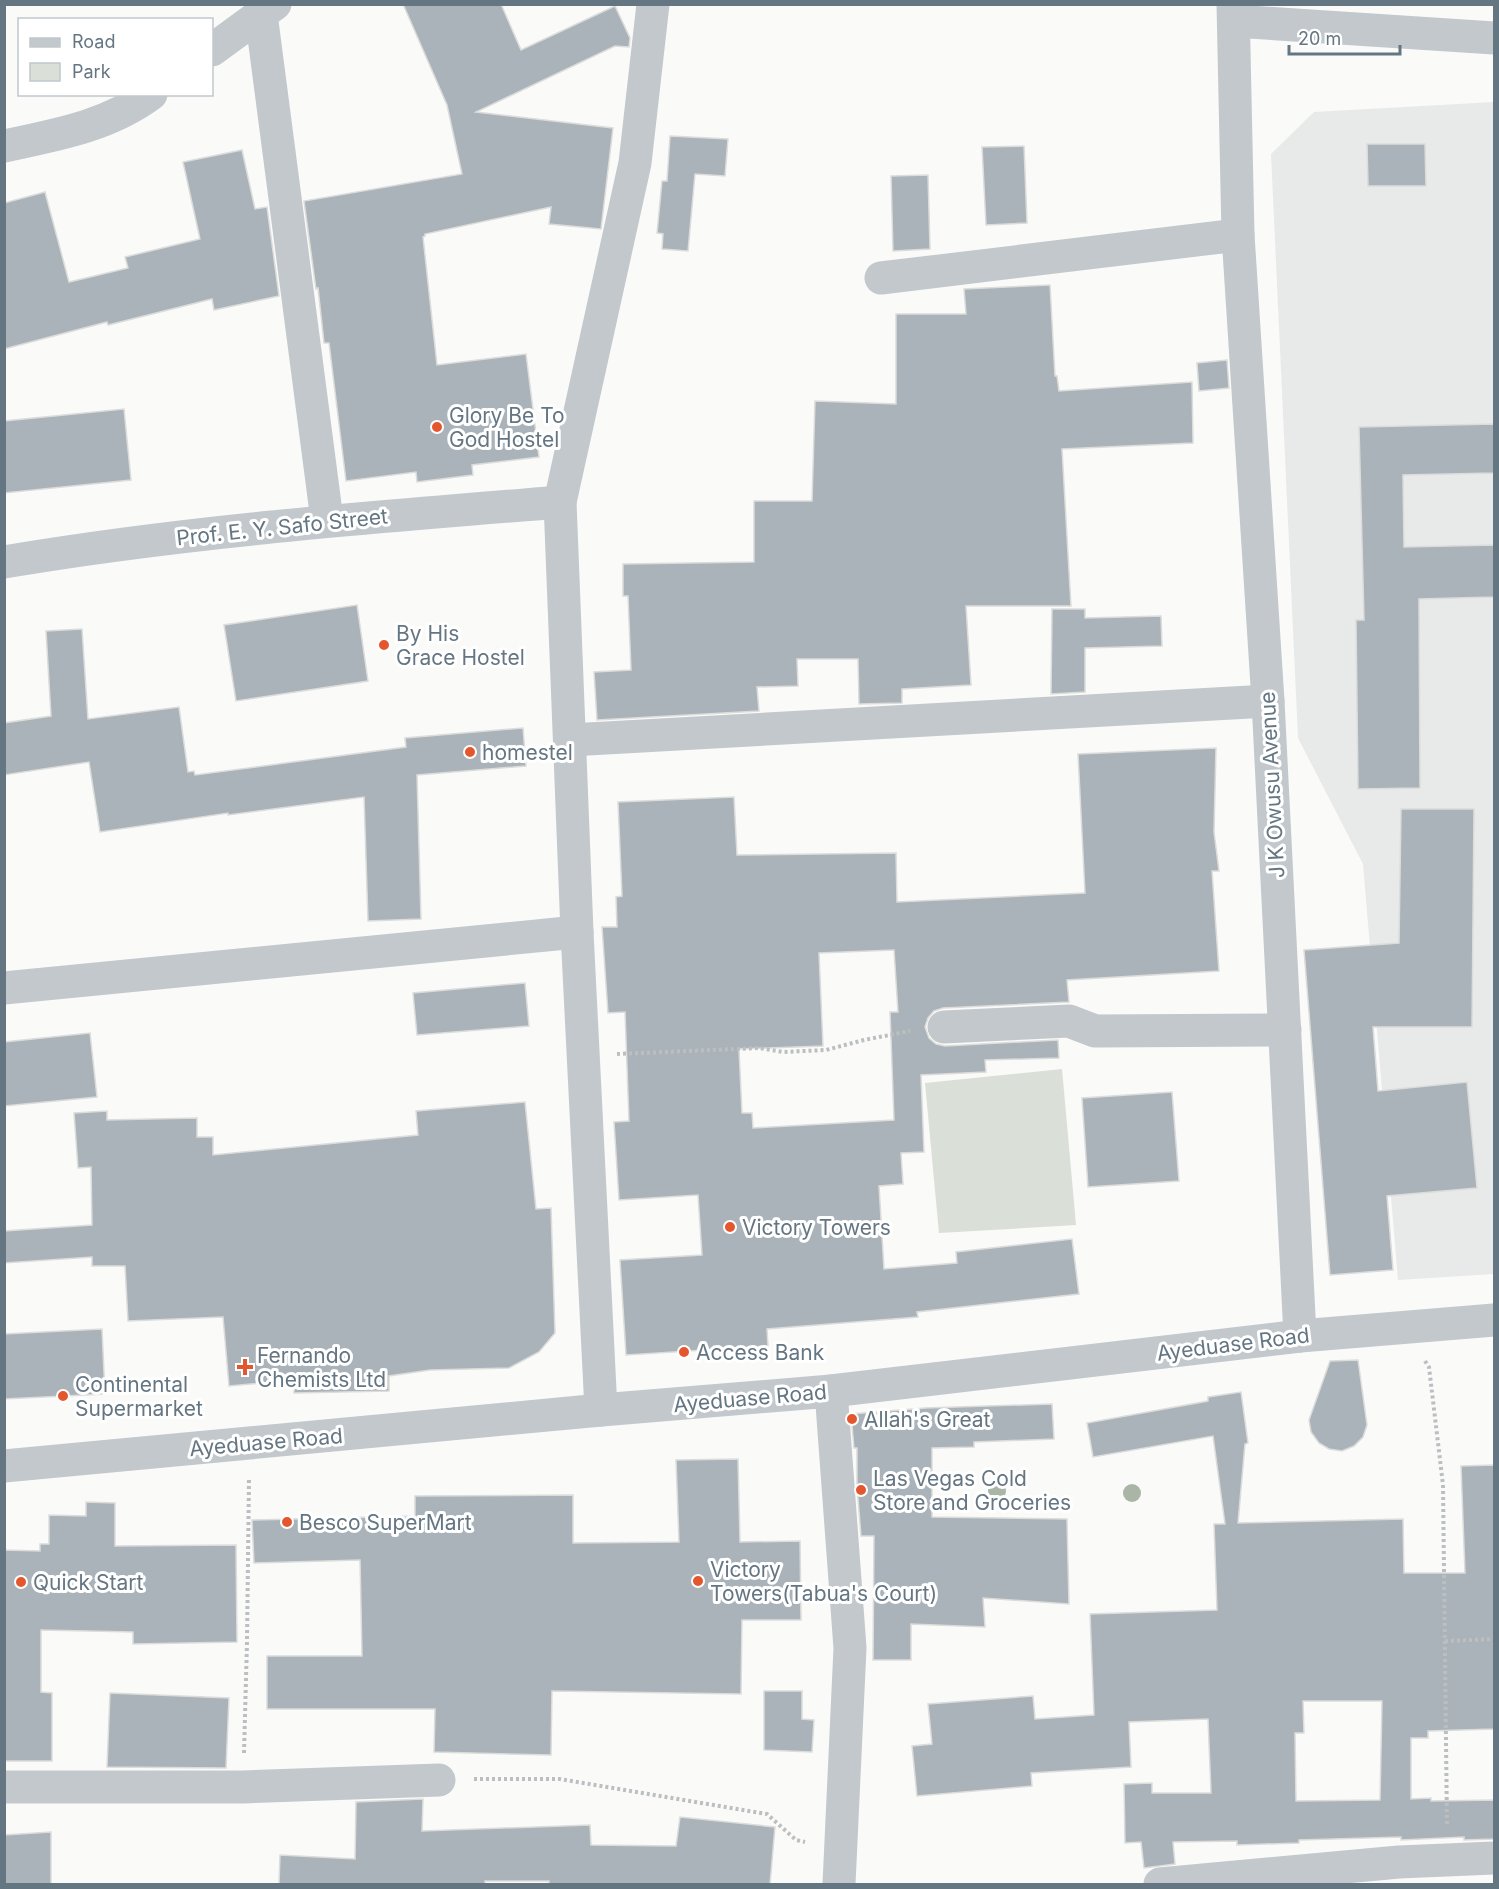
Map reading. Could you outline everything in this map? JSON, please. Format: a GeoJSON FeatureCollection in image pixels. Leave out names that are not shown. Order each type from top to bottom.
{"type":"FeatureCollection","features":[{"type":"Feature","properties":{"kind":"street"},"geometry":{"type":"LineString","coordinates":[[601,1410],[577,932],[560,502],[635,164],[653,4]]}},
{"type":"Feature","properties":{"kind":"street"},"geometry":{"type":"LineString","coordinates":[[213,49],[268,9],[327,520]]}},
{"type":"Feature","properties":{"kind":"street"},"geometry":{"type":"LineString","coordinates":[[1234,13],[1494,38]]}},
{"type":"Feature","properties":{"kind":"street","name":"J K Owusu Avenue"},"geometry":{"type":"LineString","coordinates":[[1234,13],[1238,234],[1268,701],[1299,1336]]}},
{"type":"Feature","properties":{"kind":"street"},"geometry":{"type":"LineString","coordinates":[[4,146],[74,131],[131,109],[148,96]]}},
{"type":"Feature","properties":{"kind":"street"},"geometry":{"type":"LineString","coordinates":[[881,278],[1238,234]]}},
{"type":"Feature","properties":{"kind":"street","name":"Prof. E. Y. Safo Street"},"geometry":{"type":"LineString","coordinates":[[4,562],[65,552],[327,520],[560,502]]}},
{"type":"Feature","properties":{"kind":"street"},"geometry":{"type":"LineString","coordinates":[[570,740],[1268,701]]}},
{"type":"Feature","properties":{"kind":"street"},"geometry":{"type":"LineString","coordinates":[[4,988],[577,932]]}},
{"type":"Feature","properties":{"kind":"street"},"geometry":{"type":"LineString","coordinates":[[945,1027],[1069,1021],[1095,1030],[1285,1030]]}},
{"type":"Feature","properties":{"kind":"street","name":"Ayeduase Road"},"geometry":{"type":"LineString","coordinates":[[4,1467],[601,1410],[831,1391],[1299,1336],[1494,1320]]}},
{"type":"Feature","properties":{"kind":"street"},"geometry":{"type":"LineString","coordinates":[[831,1391],[850,1648],[839,1884]]}},
{"type":"Feature","properties":{"kind":"street"},"geometry":{"type":"LineString","coordinates":[[4,1787],[243,1787],[439,1780]]}},
{"type":"Feature","properties":{"kind":"street"},"geometry":{"type":"LineString","coordinates":[[1161,1884],[1399,1862],[1494,1858]]}},
{"type":"Feature","properties":{"kind":"path"},"geometry":{"type":"LineString","coordinates":[[583,1056],[759,1048],[783,1052],[826,1050],[864,1040],[945,1027]]}},
{"type":"Feature","properties":{"kind":"path"},"geometry":{"type":"LineString","coordinates":[[1402,1327],[1429,1366],[1443,1485],[1448,1859]]}},
{"type":"Feature","properties":{"kind":"path"},"geometry":{"type":"LineString","coordinates":[[243,1787],[248,1609],[249,1444]]}},
{"type":"Feature","properties":{"kind":"path"},"geometry":{"type":"LineString","coordinates":[[1445,1641],[1494,1639]]}},
{"type":"Feature","properties":{"kind":"path"},"geometry":{"type":"LineString","coordinates":[[439,1780],[560,1779],[767,1814],[796,1840],[841,1849]]}},
{"type":"Feature","properties":{"kind":"shaded area"},"geometry":{"type":"Polygon","coordinates":[[[1494,102],[1494,1274],[1398,1280],[1363,864],[1298,738],[1271,154],[1314,112],[1494,102]]]}},
{"type":"Feature","properties":{"kind":"green space"},"geometry":{"type":"Polygon","coordinates":[[[1062,1069],[1076,1225],[939,1233],[925,1083],[1062,1069]]]}},
{"type":"Feature","properties":{"kind":"building"},"geometry":{"type":"Polygon","coordinates":[[[403,4],[501,4],[521,50],[615,6],[630,38],[629,47],[615,46],[476,112],[613,128],[601,229],[549,224],[551,207],[425,234],[423,237],[437,365],[526,354],[539,457],[472,465],[473,475],[417,482],[416,472],[346,481],[329,343],[324,343],[304,201],[462,174],[447,105],[403,4]]]}},
{"type":"Feature","properties":{"kind":"building"},"geometry":{"type":"Polygon","coordinates":[[[670,136],[728,139],[725,176],[695,174],[688,251],[662,249],[663,234],[657,233],[662,181],[667,181],[670,136]]]}},
{"type":"Feature","properties":{"kind":"building"},"geometry":{"type":"Polygon","coordinates":[[[1367,144],[1425,144],[1426,186],[1368,186],[1367,144]]]}},
{"type":"Feature","properties":{"kind":"building"},"geometry":{"type":"Polygon","coordinates":[[[1024,146],[1027,223],[986,225],[982,147],[1024,146]]]}},
{"type":"Feature","properties":{"kind":"building"},"geometry":{"type":"Polygon","coordinates":[[[242,150],[255,209],[267,207],[279,296],[214,310],[212,299],[108,325],[107,322],[4,349],[4,203],[45,192],[69,282],[128,268],[125,257],[200,239],[183,162],[242,150]]]}},
{"type":"Feature","properties":{"kind":"building"},"geometry":{"type":"Polygon","coordinates":[[[928,175],[930,249],[893,251],[891,176],[928,175]]]}},
{"type":"Feature","properties":{"kind":"building"},"geometry":{"type":"Polygon","coordinates":[[[1050,285],[1055,376],[1057,376],[1059,391],[1192,382],[1193,443],[1062,449],[1071,606],[966,606],[971,685],[902,689],[902,703],[859,704],[858,659],[797,659],[798,686],[757,687],[759,711],[597,720],[594,672],[631,670],[628,596],[623,596],[623,564],[754,562],[754,501],[812,501],[815,401],[896,404],[896,314],[966,314],[964,289],[1050,285]]]}},
{"type":"Feature","properties":{"kind":"building"},"geometry":{"type":"Polygon","coordinates":[[[1227,360],[1229,388],[1199,391],[1197,363],[1227,360]]]}},
{"type":"Feature","properties":{"kind":"building"},"geometry":{"type":"Polygon","coordinates":[[[124,409],[131,480],[4,493],[4,421],[124,409]]]}},
{"type":"Feature","properties":{"kind":"building"},"geometry":{"type":"Polygon","coordinates":[[[1494,424],[1494,473],[1403,475],[1404,547],[1494,545],[1494,597],[1419,599],[1420,788],[1358,789],[1356,620],[1364,620],[1359,427],[1494,424]]]}},
{"type":"Feature","properties":{"kind":"building"},"geometry":{"type":"Polygon","coordinates":[[[357,605],[368,681],[236,701],[224,625],[357,605]]]}},
{"type":"Feature","properties":{"kind":"building"},"geometry":{"type":"Polygon","coordinates":[[[1052,609],[1085,609],[1085,618],[1161,616],[1162,646],[1085,648],[1085,692],[1051,694],[1052,609]]]}},
{"type":"Feature","properties":{"kind":"building"},"geometry":{"type":"Polygon","coordinates":[[[82,629],[88,719],[179,707],[188,772],[194,771],[195,775],[406,747],[405,738],[523,728],[526,766],[417,775],[421,919],[368,921],[364,797],[228,815],[228,813],[100,832],[89,762],[4,775],[4,723],[51,716],[46,631],[82,629]]]}},
{"type":"Feature","properties":{"kind":"building"},"geometry":{"type":"Polygon","coordinates":[[[1216,748],[1214,832],[1219,871],[1212,871],[1219,971],[1067,980],[1069,1002],[943,1008],[934,1011],[925,1027],[929,1038],[936,1044],[945,1046],[1058,1040],[1059,1058],[985,1060],[986,1072],[921,1075],[924,1152],[901,1153],[903,1184],[879,1186],[884,1269],[957,1263],[956,1252],[1072,1239],[1079,1294],[917,1312],[918,1317],[767,1329],[768,1346],[626,1355],[620,1260],[702,1255],[698,1195],[619,1200],[614,1122],[629,1121],[625,1012],[608,1013],[602,927],[617,927],[616,897],[622,896],[618,802],[734,797],[737,855],[896,853],[897,902],[1085,893],[1078,754],[1216,748]],[[894,950],[819,953],[823,1046],[739,1049],[742,1113],[752,1113],[753,1128],[894,1120],[890,1012],[898,1012],[894,950]]]}},
{"type":"Feature","properties":{"kind":"building"},"geometry":{"type":"Polygon","coordinates":[[[1401,809],[1474,809],[1472,1027],[1373,1027],[1378,1091],[1467,1082],[1477,1188],[1387,1196],[1393,1270],[1330,1275],[1304,950],[1399,943],[1401,809]]]}},
{"type":"Feature","properties":{"kind":"building"},"geometry":{"type":"Polygon","coordinates":[[[525,983],[529,1026],[417,1035],[413,993],[525,983]]]}},
{"type":"Feature","properties":{"kind":"building"},"geometry":{"type":"Polygon","coordinates":[[[90,1033],[97,1097],[4,1106],[4,1042],[90,1033]]]}},
{"type":"Feature","properties":{"kind":"building"},"geometry":{"type":"Polygon","coordinates":[[[1172,1092],[1179,1181],[1088,1187],[1082,1098],[1172,1092]]]}},
{"type":"Feature","properties":{"kind":"building"},"geometry":{"type":"Polygon","coordinates":[[[525,1102],[536,1209],[551,1208],[555,1333],[539,1352],[509,1368],[430,1370],[389,1376],[389,1391],[294,1393],[294,1380],[229,1386],[223,1317],[128,1321],[125,1266],[92,1266],[92,1257],[4,1263],[4,1231],[92,1225],[91,1167],[78,1168],[74,1113],[107,1111],[107,1120],[197,1118],[197,1137],[213,1137],[213,1155],[418,1135],[416,1111],[525,1102]]]}},
{"type":"Feature","properties":{"kind":"building"},"geometry":{"type":"Polygon","coordinates":[[[102,1329],[105,1394],[4,1399],[4,1334],[102,1329]]]}},
{"type":"Feature","properties":{"kind":"building"},"geometry":{"type":"Polygon","coordinates":[[[1358,1360],[1367,1425],[1363,1437],[1354,1446],[1342,1451],[1329,1449],[1319,1443],[1311,1432],[1309,1420],[1330,1361],[1358,1360]]]}},
{"type":"Feature","properties":{"kind":"building"},"geometry":{"type":"Polygon","coordinates":[[[1241,1392],[1248,1443],[1245,1444],[1238,1523],[1403,1519],[1404,1573],[1465,1573],[1461,1466],[1494,1465],[1494,1729],[1428,1731],[1428,1738],[1411,1738],[1411,1799],[1494,1800],[1494,1839],[1464,1840],[1464,1837],[1401,1840],[1401,1837],[1299,1840],[1299,1843],[1237,1845],[1237,1841],[1173,1842],[1175,1864],[1144,1868],[1141,1842],[1125,1843],[1124,1784],[1152,1783],[1152,1793],[1211,1793],[1208,1719],[1129,1722],[1131,1767],[1031,1773],[1032,1786],[917,1796],[912,1746],[932,1744],[928,1704],[1033,1696],[1035,1719],[1094,1715],[1090,1614],[1217,1610],[1214,1524],[1225,1524],[1213,1436],[1093,1457],[1087,1423],[1208,1401],[1208,1397],[1241,1392]],[[1303,1701],[1304,1733],[1295,1733],[1296,1801],[1380,1800],[1382,1701],[1303,1701]]]}},
{"type":"Feature","properties":{"kind":"building"},"geometry":{"type":"Polygon","coordinates":[[[1052,1404],[1054,1439],[974,1442],[974,1447],[932,1448],[932,1517],[1067,1519],[1069,1604],[983,1598],[985,1627],[911,1624],[911,1660],[873,1660],[874,1536],[861,1536],[857,1448],[854,1448],[851,1414],[925,1408],[1052,1404]]]}},
{"type":"Feature","properties":{"kind":"building"},"geometry":{"type":"Polygon","coordinates":[[[738,1459],[740,1542],[800,1541],[801,1620],[742,1620],[741,1694],[552,1691],[551,1755],[434,1752],[435,1709],[267,1709],[267,1656],[362,1656],[360,1560],[254,1563],[252,1520],[415,1516],[415,1496],[573,1495],[573,1543],[679,1542],[676,1460],[738,1459]]]}},
{"type":"Feature","properties":{"kind":"building"},"geometry":{"type":"Polygon","coordinates":[[[86,1502],[115,1503],[115,1546],[236,1545],[237,1642],[133,1644],[133,1632],[41,1630],[41,1692],[52,1693],[52,1761],[4,1761],[4,1550],[40,1551],[40,1544],[49,1544],[49,1515],[86,1516],[86,1502]]]}},
{"type":"Feature","properties":{"kind":"building"},"geometry":{"type":"Polygon","coordinates":[[[764,1691],[802,1691],[802,1719],[814,1720],[812,1752],[764,1750],[764,1691]]]}},
{"type":"Feature","properties":{"kind":"building"},"geometry":{"type":"Polygon","coordinates":[[[110,1693],[229,1698],[226,1768],[107,1767],[110,1693]]]}},
{"type":"Feature","properties":{"kind":"building"},"geometry":{"type":"Polygon","coordinates":[[[423,1799],[422,1831],[590,1825],[591,1845],[676,1846],[680,1817],[775,1827],[770,1884],[549,1884],[549,1881],[485,1881],[485,1884],[279,1884],[280,1855],[355,1859],[356,1802],[423,1799]]]}},
{"type":"Feature","properties":{"kind":"building"},"geometry":{"type":"Polygon","coordinates":[[[51,1832],[51,1884],[4,1884],[4,1835],[51,1832]]]}},
{"type":"Feature","properties":{"kind":"place","name":"Glory Be To God Hostel"},"geometry":{"type":"Point","coordinates":[437,427]}},
{"type":"Feature","properties":{"kind":"place","name":"By His Grace Hostel"},"geometry":{"type":"Point","coordinates":[384,645]}},
{"type":"Feature","properties":{"kind":"place","name":"homestel"},"geometry":{"type":"Point","coordinates":[470,752]}},
{"type":"Feature","properties":{"kind":"place","name":"Victory Towers"},"geometry":{"type":"Point","coordinates":[730,1227]}},
{"type":"Feature","properties":{"kind":"place","name":"Access Bank"},"geometry":{"type":"Point","coordinates":[684,1352]}},
{"type":"Feature","properties":{"kind":"place","name":"Fernando Chemists Ltd"},"geometry":{"type":"Point","coordinates":[245,1367]}},
{"type":"Feature","properties":{"kind":"place","name":"Continental Supermarket"},"geometry":{"type":"Point","coordinates":[63,1396]}},
{"type":"Feature","properties":{"kind":"place","name":"Allah's Great"},"geometry":{"type":"Point","coordinates":[852,1419]}},
{"type":"Feature","properties":{"kind":"place","name":"Las Vegas Cold Store and Groceries"},"geometry":{"type":"Point","coordinates":[861,1490]}},
{"type":"Feature","properties":{"kind":"place","name":"Besco SuperMart"},"geometry":{"type":"Point","coordinates":[287,1522]}},
{"type":"Feature","properties":{"kind":"place","name":"Victory Towers(Tabua's Court)"},"geometry":{"type":"Point","coordinates":[698,1581]}},
{"type":"Feature","properties":{"kind":"place","name":"Quick Start"},"geometry":{"type":"Point","coordinates":[21,1582]}}]}
